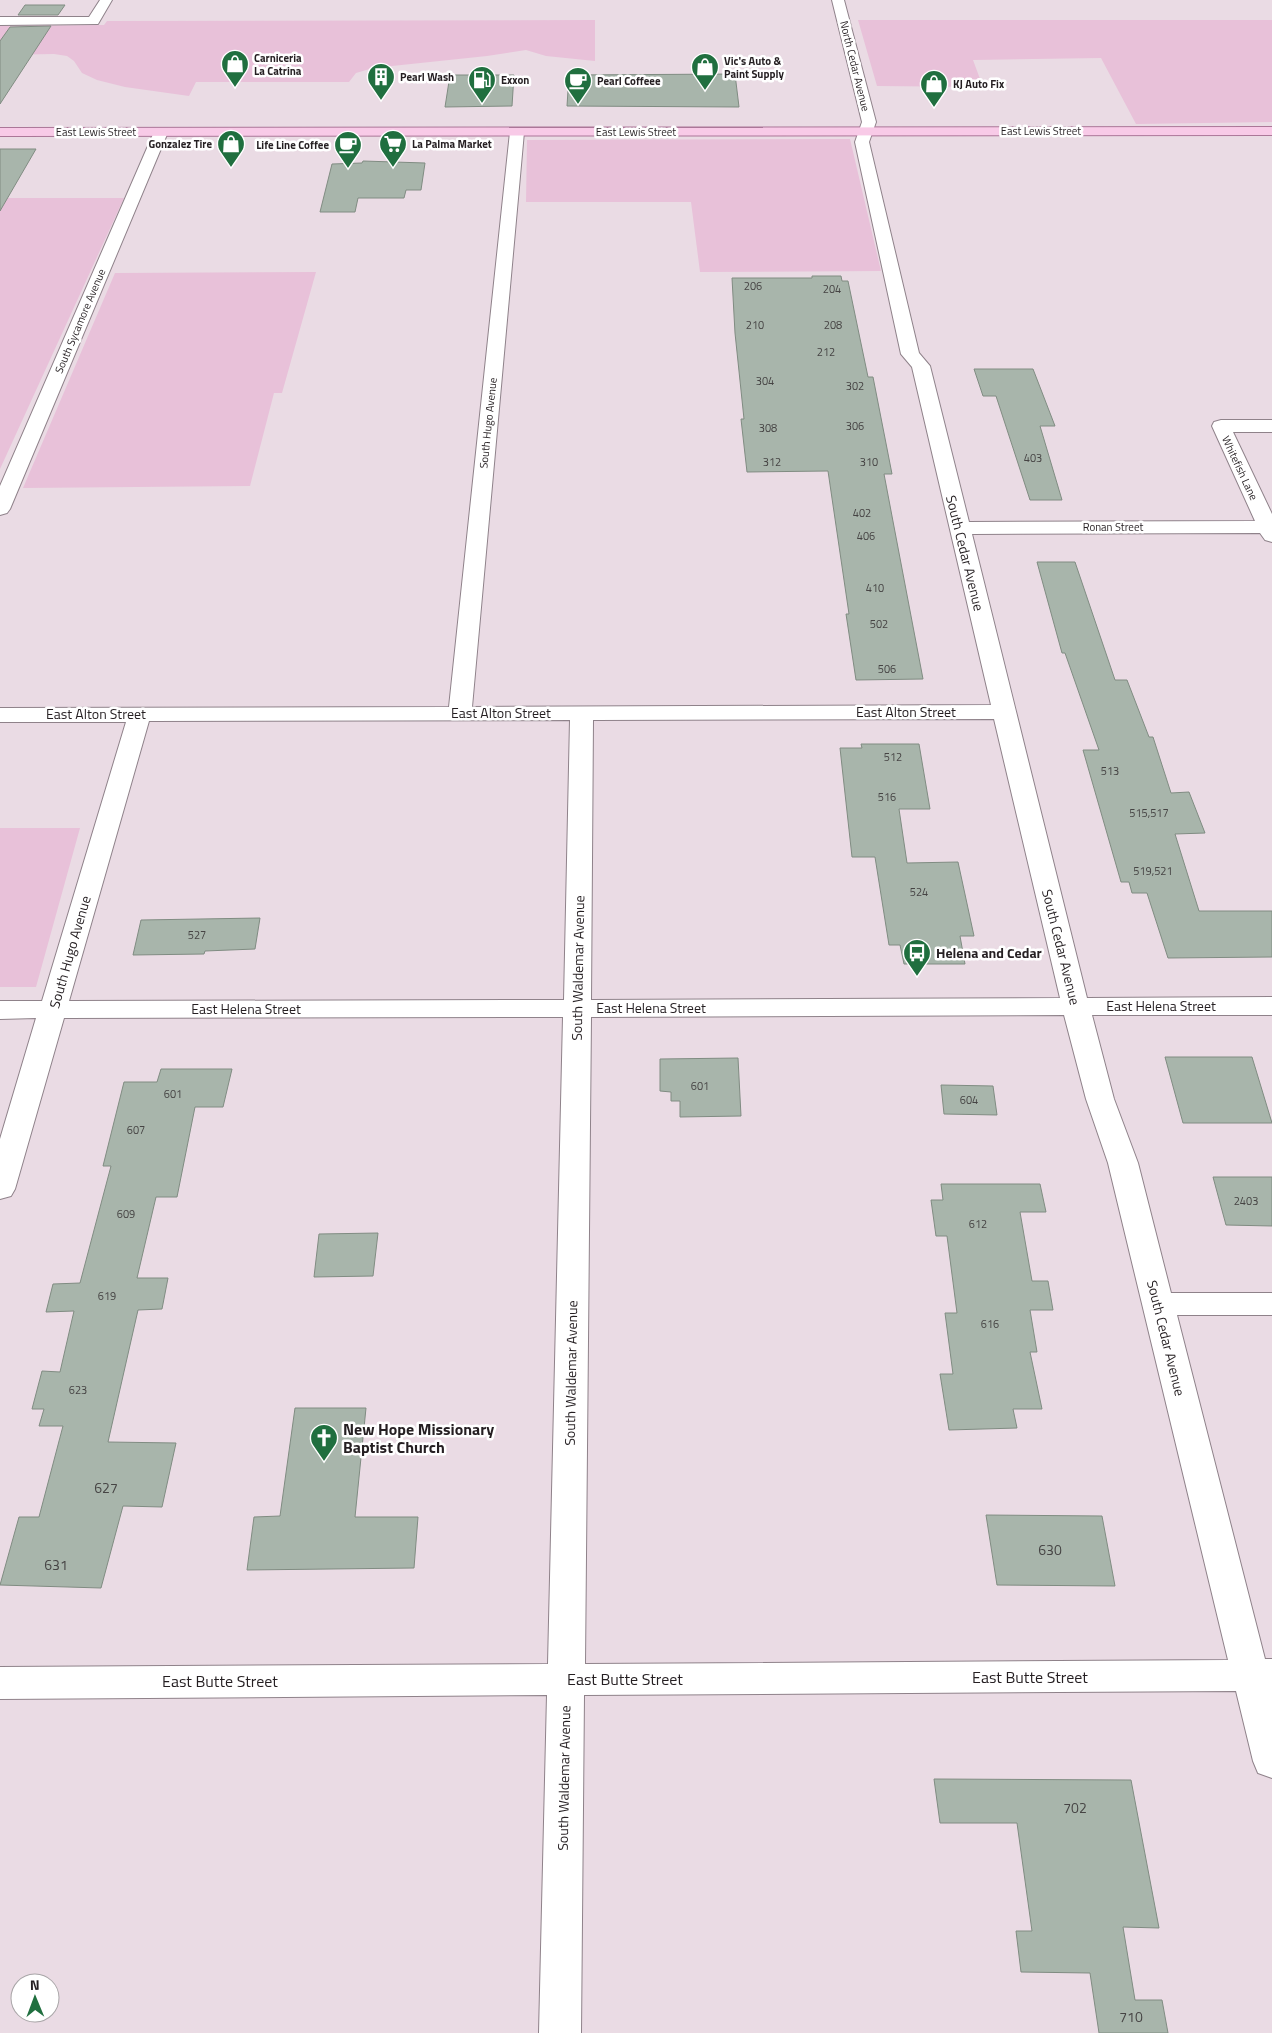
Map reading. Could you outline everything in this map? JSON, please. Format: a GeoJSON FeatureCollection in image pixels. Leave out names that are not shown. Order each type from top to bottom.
{"type":"FeatureCollection","features":[{"type":"Feature","properties":{"kind":"main road","name":"East Lewis Street"},"geometry":{"type":"LineString","coordinates":[[0,132],[1272,131]]}},
{"type":"Feature","properties":{"kind":"street"},"geometry":{"type":"LineString","coordinates":[[0,21],[93,21],[106,0]]}},
{"type":"Feature","properties":{"kind":"street","name":"North Cedar Avenue"},"geometry":{"type":"LineString","coordinates":[[838,0],[868,121],[866,132]]}},
{"type":"Feature","properties":{"kind":"street","name":"South Sycamore Avenue"},"geometry":{"type":"LineString","coordinates":[[0,509],[160,132]]}},
{"type":"Feature","properties":{"kind":"street","name":"South Hugo Avenue"},"geometry":{"type":"LineString","coordinates":[[460,714],[517,132]]}},
{"type":"Feature","properties":{"kind":"street","name":"South Cedar Avenue"},"geometry":{"type":"LineString","coordinates":[[866,132],[862,142],[910,354],[920,366],[1003,712],[1100,1099],[1123,1163],[1158,1304],[1261,1675],[1272,1761]]}},
{"type":"Feature","properties":{"kind":"street","name":"Whitefish Lane"},"geometry":{"type":"LineString","coordinates":[[1270,531],[1221,426],[1272,426]]}},
{"type":"Feature","properties":{"kind":"street","name":"Ronan Street"},"geometry":{"type":"LineString","coordinates":[[959,528],[1270,531]]}},
{"type":"Feature","properties":{"kind":"street","name":"East Alton Street"},"geometry":{"type":"LineString","coordinates":[[0,715],[1003,712]]}},
{"type":"Feature","properties":{"kind":"street","name":"South Waldemar Avenue"},"geometry":{"type":"LineString","coordinates":[[560,2033],[582,713]]}},
{"type":"Feature","properties":{"kind":"street","name":"South Hugo Avenue"},"geometry":{"type":"LineString","coordinates":[[0,1189],[140,714]]}},
{"type":"Feature","properties":{"kind":"street","name":"East Helena Street"},"geometry":{"type":"LineString","coordinates":[[0,1010],[1272,1006]]}},
{"type":"Feature","properties":{"kind":"street"},"geometry":{"type":"LineString","coordinates":[[1158,1304],[1272,1304]]}},
{"type":"Feature","properties":{"kind":"street","name":"East Butte Street"},"geometry":{"type":"LineString","coordinates":[[0,1683],[1261,1675]]}},
{"type":"Feature","properties":{"kind":"shaded area"},"geometry":{"type":"Polygon","coordinates":[[[595,20],[595,61],[546,56],[526,50],[373,68],[356,73],[349,82],[196,82],[189,96],[125,87],[97,80],[82,73],[74,61],[67,56],[54,54],[0,55],[0,26],[104,25],[107,21],[595,20]]]}},
{"type":"Feature","properties":{"kind":"shaded area"},"geometry":{"type":"Polygon","coordinates":[[[858,20],[1272,20],[1272,122],[1136,124],[1101,58],[973,60],[983,87],[877,86],[858,20]]]}},
{"type":"Feature","properties":{"kind":"shaded area"},"geometry":{"type":"Polygon","coordinates":[[[850,139],[881,271],[700,272],[691,202],[526,202],[527,140],[850,139]]]}},
{"type":"Feature","properties":{"kind":"shaded area"},"geometry":{"type":"Polygon","coordinates":[[[0,198],[124,198],[0,469],[0,198]]]}},
{"type":"Feature","properties":{"kind":"shaded area"},"geometry":{"type":"Polygon","coordinates":[[[316,272],[282,393],[274,393],[250,486],[23,488],[115,273],[316,272]]]}},
{"type":"Feature","properties":{"kind":"shaded area"},"geometry":{"type":"Polygon","coordinates":[[[0,828],[80,828],[36,987],[0,987],[0,828]]]}},
{"type":"Feature","properties":{"kind":"building"},"geometry":{"type":"Polygon","coordinates":[[[25,5],[65,5],[58,15],[18,15],[25,5]]]}},
{"type":"Feature","properties":{"kind":"building"},"geometry":{"type":"Polygon","coordinates":[[[51,26],[0,104],[0,41],[10,27],[51,26]]]}},
{"type":"Feature","properties":{"kind":"building"},"geometry":{"type":"Polygon","coordinates":[[[735,74],[739,107],[567,106],[569,75],[735,74]]]}},
{"type":"Feature","properties":{"kind":"building"},"geometry":{"type":"Polygon","coordinates":[[[450,75],[514,75],[512,106],[445,107],[450,75]]]}},
{"type":"Feature","properties":{"kind":"building"},"geometry":{"type":"Polygon","coordinates":[[[0,149],[36,149],[0,211],[0,149]]]}},
{"type":"Feature","properties":{"kind":"building"},"geometry":{"type":"Polygon","coordinates":[[[363,161],[425,163],[421,190],[406,190],[404,198],[358,198],[355,212],[320,212],[332,164],[362,163],[363,161]]]}},
{"type":"Feature","properties":{"kind":"building"},"geometry":{"type":"Polygon","coordinates":[[[812,276],[841,276],[842,281],[848,281],[868,377],[873,377],[892,474],[884,474],[923,679],[856,680],[846,614],[849,614],[828,471],[747,472],[741,419],[744,419],[735,333],[732,278],[812,278],[812,276]]]}},
{"type":"Feature","properties":{"kind":"building"},"geometry":{"type":"Polygon","coordinates":[[[974,369],[1033,369],[1055,426],[1040,426],[1062,500],[1030,500],[996,396],[983,396],[974,369]]]}},
{"type":"Feature","properties":{"kind":"building"},"geometry":{"type":"Polygon","coordinates":[[[1037,562],[1075,562],[1115,680],[1127,680],[1149,737],[1153,737],[1171,793],[1189,792],[1205,833],[1175,834],[1199,911],[1272,911],[1272,957],[1168,958],[1147,893],[1132,893],[1129,882],[1121,882],[1083,750],[1099,750],[1065,653],[1062,653],[1037,562]]]}},
{"type":"Feature","properties":{"kind":"building"},"geometry":{"type":"Polygon","coordinates":[[[861,744],[919,744],[930,809],[899,809],[907,863],[958,862],[974,936],[960,936],[965,964],[904,964],[900,945],[889,945],[875,857],[852,857],[840,748],[862,748],[861,744]]]}},
{"type":"Feature","properties":{"kind":"building"},"geometry":{"type":"Polygon","coordinates":[[[260,918],[255,949],[205,951],[204,954],[133,955],[141,920],[260,918]]]}},
{"type":"Feature","properties":{"kind":"building"},"geometry":{"type":"Polygon","coordinates":[[[1165,1057],[1252,1057],[1272,1123],[1183,1123],[1165,1057]]]}},
{"type":"Feature","properties":{"kind":"building"},"geometry":{"type":"Polygon","coordinates":[[[738,1058],[741,1116],[680,1117],[680,1101],[671,1101],[671,1092],[660,1091],[660,1059],[738,1058]]]}},
{"type":"Feature","properties":{"kind":"building"},"geometry":{"type":"Polygon","coordinates":[[[161,1069],[232,1069],[223,1107],[195,1107],[177,1197],[156,1197],[137,1278],[168,1278],[162,1309],[138,1310],[108,1442],[176,1443],[162,1507],[123,1506],[101,1588],[0,1585],[19,1517],[39,1517],[63,1426],[39,1426],[44,1409],[32,1409],[42,1371],[60,1372],[74,1311],[46,1312],[53,1284],[80,1283],[111,1166],[103,1166],[124,1082],[157,1082],[161,1069]]]}},
{"type":"Feature","properties":{"kind":"building"},"geometry":{"type":"Polygon","coordinates":[[[941,1085],[993,1086],[997,1115],[944,1114],[941,1085]]]}},
{"type":"Feature","properties":{"kind":"building"},"geometry":{"type":"Polygon","coordinates":[[[1213,1177],[1272,1177],[1272,1226],[1226,1225],[1213,1177]]]}},
{"type":"Feature","properties":{"kind":"building"},"geometry":{"type":"Polygon","coordinates":[[[941,1184],[1040,1184],[1046,1212],[1020,1212],[1032,1281],[1048,1281],[1053,1310],[1030,1310],[1037,1352],[1030,1352],[1042,1409],[1013,1409],[1017,1428],[949,1430],[940,1374],[953,1374],[945,1313],[957,1313],[947,1236],[936,1236],[931,1200],[943,1200],[941,1184]]]}},
{"type":"Feature","properties":{"kind":"building"},"geometry":{"type":"Polygon","coordinates":[[[378,1233],[373,1276],[314,1277],[319,1234],[378,1233]]]}},
{"type":"Feature","properties":{"kind":"building","name":"New Hope Missionary Baptist Church"},"geometry":{"type":"Polygon","coordinates":[[[295,1408],[366,1408],[355,1517],[418,1517],[414,1568],[247,1570],[254,1517],[280,1516],[295,1408]]]}},
{"type":"Feature","properties":{"kind":"building"},"geometry":{"type":"Polygon","coordinates":[[[986,1515],[1102,1516],[1115,1586],[997,1585],[986,1515]]]}},
{"type":"Feature","properties":{"kind":"building"},"geometry":{"type":"Polygon","coordinates":[[[934,1779],[1131,1780],[1159,1928],[1123,1927],[1135,2000],[1162,2000],[1168,2033],[1099,2033],[1090,1973],[1021,1972],[1016,1931],[1032,1931],[1017,1823],[940,1823],[934,1779]]]}},
{"type":"Feature","properties":{"kind":"place","name":"Carniceria La Catrina"},"geometry":{"type":"Point","coordinates":[235,88]}},
{"type":"Feature","properties":{"kind":"place","name":"Vic's Auto & Paint Supply"},"geometry":{"type":"Point","coordinates":[705,91]}},
{"type":"Feature","properties":{"kind":"place","name":"Pearl Wash"},"geometry":{"type":"Point","coordinates":[381,101]}},
{"type":"Feature","properties":{"kind":"place","name":"Exxon"},"geometry":{"type":"Point","coordinates":[482,104]}},
{"type":"Feature","properties":{"kind":"place","name":"Pearl Coffeee"},"geometry":{"type":"Point","coordinates":[578,105]}},
{"type":"Feature","properties":{"kind":"place","name":"KJ Auto Fix"},"geometry":{"type":"Point","coordinates":[934,108]}},
{"type":"Feature","properties":{"kind":"place","name":"Gonzalez Tire"},"geometry":{"type":"Point","coordinates":[231,168]}},
{"type":"Feature","properties":{"kind":"place","name":"La Palma Market"},"geometry":{"type":"Point","coordinates":[393,168]}},
{"type":"Feature","properties":{"kind":"place","name":"Life Line Coffee"},"geometry":{"type":"Point","coordinates":[348,169]}},
{"type":"Feature","properties":{"kind":"place","name":"Helena and Cedar"},"geometry":{"type":"Point","coordinates":[917,977]}},
{"type":"Feature","properties":{"kind":"place","name":"New Hope Missionary Baptist Church"},"geometry":{"type":"Point","coordinates":[324,1462]}}]}
